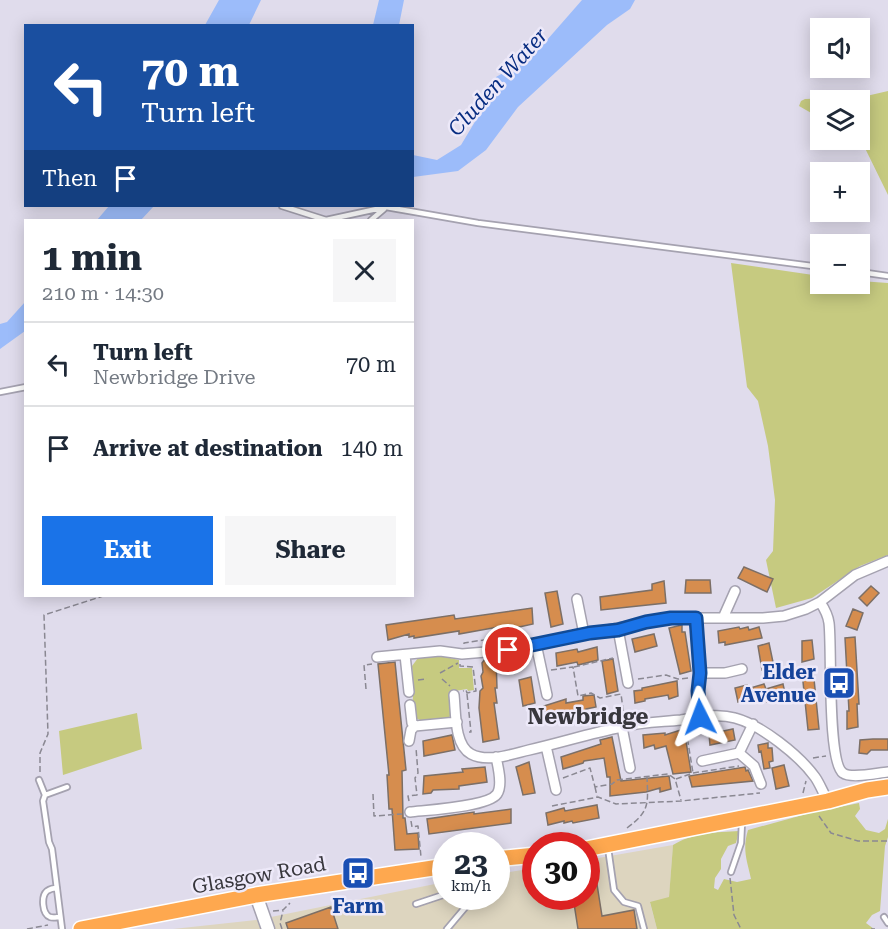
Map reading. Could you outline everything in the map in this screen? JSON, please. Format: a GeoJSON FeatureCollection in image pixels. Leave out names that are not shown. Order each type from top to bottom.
{"type":"FeatureCollection","features":[{"type":"Feature","properties":{"kind":"highway"},"geometry":{"type":"LineString","coordinates":[[600,847],[888,787]]}},
{"type":"Feature","properties":{"kind":"highway","name":"Glasgow Road"},"geometry":{"type":"LineString","coordinates":[[81,929],[256,895],[432,868]]}},
{"type":"Feature","properties":{"kind":"street"},"geometry":{"type":"LineString","coordinates":[[377,657],[440,651],[462,654],[481,653],[618,630],[671,618],[784,616],[820,602],[855,575],[888,561]]}},
{"type":"Feature","properties":{"kind":"street"},"geometry":{"type":"LineString","coordinates":[[723,618],[735,591]]}},
{"type":"Feature","properties":{"kind":"street"},"geometry":{"type":"LineString","coordinates":[[578,598],[584,634]]}},
{"type":"Feature","properties":{"kind":"street"},"geometry":{"type":"LineString","coordinates":[[820,602],[829,622],[830,675],[839,769],[847,775],[888,772]]}},
{"type":"Feature","properties":{"kind":"street"},"geometry":{"type":"LineString","coordinates":[[696,618],[700,717]]}},
{"type":"Feature","properties":{"kind":"street"},"geometry":{"type":"LineString","coordinates":[[618,630],[623,657],[631,681]]}},
{"type":"Feature","properties":{"kind":"street"},"geometry":{"type":"LineString","coordinates":[[536,644],[547,695]]}},
{"type":"Feature","properties":{"kind":"street"},"geometry":{"type":"LineString","coordinates":[[405,655],[409,692]]}},
{"type":"Feature","properties":{"kind":"street"},"geometry":{"type":"LineString","coordinates":[[700,675],[742,669]]}},
{"type":"Feature","properties":{"kind":"street"},"geometry":{"type":"LineString","coordinates":[[453,693],[458,734],[462,746],[470,754],[480,757],[496,757],[624,726],[700,717],[732,717],[753,724],[768,734],[810,771],[828,801]]}},
{"type":"Feature","properties":{"kind":"street"},"geometry":{"type":"LineString","coordinates":[[410,705],[412,723],[415,726]]}},
{"type":"Feature","properties":{"kind":"street"},"geometry":{"type":"LineString","coordinates":[[409,741],[411,730],[415,726],[457,722]]}},
{"type":"Feature","properties":{"kind":"street"},"geometry":{"type":"LineString","coordinates":[[739,753],[753,724]]}},
{"type":"Feature","properties":{"kind":"street"},"geometry":{"type":"LineString","coordinates":[[624,726],[630,768]]}},
{"type":"Feature","properties":{"kind":"street"},"geometry":{"type":"LineString","coordinates":[[546,746],[555,785]]}},
{"type":"Feature","properties":{"kind":"street"},"geometry":{"type":"LineString","coordinates":[[739,753],[754,765],[761,789]]}},
{"type":"Feature","properties":{"kind":"street"},"geometry":{"type":"LineString","coordinates":[[702,761],[739,753]]}},
{"type":"Feature","properties":{"kind":"street"},"geometry":{"type":"LineString","coordinates":[[410,813],[486,802],[496,795],[499,786],[496,757]]}},
{"type":"Feature","properties":{"kind":"street"},"geometry":{"type":"LineString","coordinates":[[256,895],[268,929]]}},
{"type":"Feature","properties":{"kind":"lane"},"geometry":{"type":"LineString","coordinates":[[285,207],[323,219]]}},
{"type":"Feature","properties":{"kind":"lane"},"geometry":{"type":"LineString","coordinates":[[331,219],[386,207],[478,223],[810,266]]}},
{"type":"Feature","properties":{"kind":"lane"},"geometry":{"type":"LineString","coordinates":[[372,219],[386,207]]}},
{"type":"Feature","properties":{"kind":"lane"},"geometry":{"type":"LineString","coordinates":[[870,273],[888,276]]}},
{"type":"Feature","properties":{"kind":"lane"},"geometry":{"type":"LineString","coordinates":[[0,392],[24,387]]}},
{"type":"Feature","properties":{"kind":"lane"},"geometry":{"type":"LineString","coordinates":[[39,780],[45,795],[43,801],[62,929]]}},
{"type":"Feature","properties":{"kind":"lane"},"geometry":{"type":"LineString","coordinates":[[45,795],[67,787]]}},
{"type":"Feature","properties":{"kind":"lane"},"geometry":{"type":"LineString","coordinates":[[731,872],[741,843],[742,819]]}},
{"type":"Feature","properties":{"kind":"lane"},"geometry":{"type":"LineString","coordinates":[[608,846],[614,890],[624,902],[638,906],[644,929]]}},
{"type":"Feature","properties":{"kind":"lane"},"geometry":{"type":"LineString","coordinates":[[57,888],[47,891],[44,897],[44,908],[50,917],[60,917]]}},
{"type":"Feature","properties":{"kind":"lane"},"geometry":{"type":"LineString","coordinates":[[416,904],[432,899]]}},
{"type":"Feature","properties":{"kind":"lane"},"geometry":{"type":"LineString","coordinates":[[447,929],[463,910]]}},
{"type":"Feature","properties":{"kind":"lane"},"geometry":{"type":"LineString","coordinates":[[884,917],[888,922]]}},
{"type":"Feature","properties":{"kind":"path"},"geometry":{"type":"LineString","coordinates":[[39,780],[40,753],[48,734],[44,615],[101,597]]}},
{"type":"Feature","properties":{"kind":"path"},"geometry":{"type":"LineString","coordinates":[[366,689],[364,665],[373,664],[373,657],[377,657]]}},
{"type":"Feature","properties":{"kind":"path"},"geometry":{"type":"LineString","coordinates":[[542,672],[600,661],[603,658],[623,657]]}},
{"type":"Feature","properties":{"kind":"path"},"geometry":{"type":"LineString","coordinates":[[440,673],[460,662],[460,666],[473,667],[476,692],[466,693]]}},
{"type":"Feature","properties":{"kind":"path"},"geometry":{"type":"LineString","coordinates":[[573,667],[578,696],[591,693],[600,698],[621,694],[624,726]]}},
{"type":"Feature","properties":{"kind":"path"},"geometry":{"type":"LineString","coordinates":[[631,681],[666,675],[678,679],[700,675]]}},
{"type":"Feature","properties":{"kind":"path"},"geometry":{"type":"LineString","coordinates":[[442,679],[452,688],[453,693],[466,690],[471,732],[458,734]]}},
{"type":"Feature","properties":{"kind":"path"},"geometry":{"type":"LineString","coordinates":[[685,719],[693,773]]}},
{"type":"Feature","properties":{"kind":"path"},"geometry":{"type":"LineString","coordinates":[[675,779],[693,773],[745,765],[748,761]]}},
{"type":"Feature","properties":{"kind":"path"},"geometry":{"type":"LineString","coordinates":[[555,785],[574,775],[574,772],[590,768],[598,797]]}},
{"type":"Feature","properties":{"kind":"path"},"geometry":{"type":"LineString","coordinates":[[595,786],[612,784],[617,780],[669,774],[675,779],[681,801]]}},
{"type":"Feature","properties":{"kind":"path"},"geometry":{"type":"LineString","coordinates":[[624,833],[642,817],[648,802],[647,777]]}},
{"type":"Feature","properties":{"kind":"path"},"geometry":{"type":"LineString","coordinates":[[552,806],[598,797],[611,804],[681,801],[761,789]]}},
{"type":"Feature","properties":{"kind":"path"},"geometry":{"type":"LineString","coordinates":[[373,794],[374,816],[410,813]]}},
{"type":"Feature","properties":{"kind":"path"},"geometry":{"type":"LineString","coordinates":[[810,805],[814,813],[824,820],[831,833],[858,842],[888,841]]}},
{"type":"Feature","properties":{"kind":"path"},"geometry":{"type":"LineString","coordinates":[[731,872],[731,902],[741,929]]}},
{"type":"Feature","properties":{"kind":"path"},"geometry":{"type":"LineString","coordinates":[[282,929],[280,924],[283,910]]}},
{"type":"Feature","properties":{"kind":"shaded area"},"geometry":{"type":"Polygon","coordinates":[[[673,845],[669,898],[650,903],[657,929],[173,929],[256,920],[432,885],[432,910],[510,910],[510,872],[522,870],[522,910],[600,910],[600,858],[673,845]]]}},
{"type":"Feature","properties":{"kind":"green space"},"geometry":{"type":"Polygon","coordinates":[[[888,91],[888,195],[866,150],[870,150],[870,95],[888,91]]]}},
{"type":"Feature","properties":{"kind":"green space"},"geometry":{"type":"Polygon","coordinates":[[[805,99],[810,99],[810,112],[799,106],[805,99]]]}},
{"type":"Feature","properties":{"kind":"green space"},"geometry":{"type":"Polygon","coordinates":[[[731,263],[810,275],[810,294],[870,294],[870,282],[888,283],[888,555],[860,566],[812,598],[776,608],[766,560],[773,551],[775,500],[768,446],[758,401],[747,387],[731,263]]]}},
{"type":"Feature","properties":{"kind":"green space"},"geometry":{"type":"Polygon","coordinates":[[[440,656],[459,660],[459,668],[472,668],[474,690],[449,692],[451,715],[438,722],[425,722],[413,714],[412,666],[418,658],[440,656]]]}},
{"type":"Feature","properties":{"kind":"green space"},"geometry":{"type":"Polygon","coordinates":[[[137,713],[142,749],[63,775],[59,731],[137,713]]]}},
{"type":"Feature","properties":{"kind":"green space"},"geometry":{"type":"Polygon","coordinates":[[[859,803],[860,809],[855,816],[866,830],[879,833],[885,829],[888,819],[880,911],[872,915],[866,923],[874,929],[657,929],[650,902],[669,897],[673,845],[696,836],[739,831],[736,843],[728,846],[721,859],[721,869],[715,878],[714,888],[718,890],[724,879],[737,882],[751,879],[745,849],[748,830],[810,813],[859,803]]]}},
{"type":"Feature","properties":{"kind":"water"},"geometry":{"type":"Polygon","coordinates":[[[219,0],[261,0],[249,24],[206,24],[219,0]]]}},
{"type":"Feature","properties":{"kind":"water"},"geometry":{"type":"Polygon","coordinates":[[[379,0],[404,0],[399,24],[373,24],[379,0]]]}},
{"type":"Feature","properties":{"kind":"water","name":"Cluden Water"},"geometry":{"type":"Polygon","coordinates":[[[582,0],[635,0],[630,9],[607,25],[518,107],[486,150],[458,171],[414,177],[414,155],[437,160],[461,145],[476,120],[496,77],[533,56],[582,0]]]}},
{"type":"Feature","properties":{"kind":"water"},"geometry":{"type":"Polygon","coordinates":[[[108,207],[153,207],[142,219],[98,219],[108,207]]]}},
{"type":"Feature","properties":{"kind":"water"},"geometry":{"type":"Polygon","coordinates":[[[24,303],[24,332],[0,349],[0,324],[7,322],[24,303]]]}},
{"type":"Feature","properties":{"kind":"building"},"geometry":{"type":"Polygon","coordinates":[[[744,567],[773,579],[767,592],[738,578],[744,567]]]}},
{"type":"Feature","properties":{"kind":"building"},"geometry":{"type":"Polygon","coordinates":[[[686,580],[710,580],[711,593],[685,593],[686,580]]]}},
{"type":"Feature","properties":{"kind":"building"},"geometry":{"type":"Polygon","coordinates":[[[664,581],[666,603],[601,610],[600,597],[652,590],[652,584],[664,581]]]}},
{"type":"Feature","properties":{"kind":"building"},"geometry":{"type":"Polygon","coordinates":[[[871,586],[879,593],[867,606],[859,598],[871,586]]]}},
{"type":"Feature","properties":{"kind":"building"},"geometry":{"type":"Polygon","coordinates":[[[557,591],[563,624],[551,627],[545,593],[557,591]]]}},
{"type":"Feature","properties":{"kind":"building"},"geometry":{"type":"Polygon","coordinates":[[[532,608],[533,624],[510,629],[509,625],[459,634],[459,631],[414,638],[414,636],[409,637],[409,634],[388,640],[386,625],[454,615],[455,619],[532,608]]]}},
{"type":"Feature","properties":{"kind":"building"},"geometry":{"type":"Polygon","coordinates":[[[853,609],[863,613],[857,630],[846,626],[853,609]]]}},
{"type":"Feature","properties":{"kind":"building"},"geometry":{"type":"Polygon","coordinates":[[[682,625],[691,671],[680,674],[669,628],[682,625]]]}},
{"type":"Feature","properties":{"kind":"building"},"geometry":{"type":"Polygon","coordinates":[[[739,627],[740,629],[748,627],[749,630],[759,627],[762,638],[725,645],[725,642],[719,643],[718,631],[739,627]]]}},
{"type":"Feature","properties":{"kind":"building"},"geometry":{"type":"Polygon","coordinates":[[[654,634],[657,646],[635,652],[632,639],[654,634]]]}},
{"type":"Feature","properties":{"kind":"building"},"geometry":{"type":"Polygon","coordinates":[[[855,637],[858,727],[847,729],[847,711],[849,711],[845,638],[855,637]]]}},
{"type":"Feature","properties":{"kind":"building"},"geometry":{"type":"Polygon","coordinates":[[[812,640],[814,659],[802,662],[802,641],[812,640]]]}},
{"type":"Feature","properties":{"kind":"building"},"geometry":{"type":"Polygon","coordinates":[[[769,643],[774,667],[762,670],[758,646],[769,643]]]}},
{"type":"Feature","properties":{"kind":"building"},"geometry":{"type":"Polygon","coordinates":[[[597,647],[598,660],[578,665],[577,662],[557,666],[556,653],[577,649],[578,652],[597,647]]]}},
{"type":"Feature","properties":{"kind":"building"},"geometry":{"type":"Polygon","coordinates":[[[496,658],[497,703],[494,703],[499,739],[483,742],[479,708],[480,691],[483,688],[482,663],[485,659],[496,658]]]}},
{"type":"Feature","properties":{"kind":"building"},"geometry":{"type":"Polygon","coordinates":[[[613,659],[618,691],[607,694],[602,661],[613,659]]]}},
{"type":"Feature","properties":{"kind":"building"},"geometry":{"type":"Polygon","coordinates":[[[395,662],[406,770],[402,771],[403,818],[405,818],[407,834],[418,833],[419,849],[395,850],[392,809],[389,809],[387,775],[389,775],[378,664],[395,662]]]}},
{"type":"Feature","properties":{"kind":"building"},"geometry":{"type":"Polygon","coordinates":[[[813,669],[819,729],[808,730],[802,672],[813,669]]]}},
{"type":"Feature","properties":{"kind":"building"},"geometry":{"type":"Polygon","coordinates":[[[531,677],[535,703],[523,706],[519,680],[531,677]]]}},
{"type":"Feature","properties":{"kind":"building"},"geometry":{"type":"Polygon","coordinates":[[[677,681],[678,696],[669,699],[668,695],[635,703],[634,691],[677,681]]]}},
{"type":"Feature","properties":{"kind":"building"},"geometry":{"type":"Polygon","coordinates":[[[764,684],[766,689],[783,684],[786,698],[767,702],[766,697],[738,702],[735,688],[747,685],[747,689],[764,684]]]}},
{"type":"Feature","properties":{"kind":"building"},"geometry":{"type":"Polygon","coordinates":[[[594,695],[596,707],[586,709],[585,712],[547,719],[544,706],[566,699],[566,703],[583,700],[583,696],[594,695]]]}},
{"type":"Feature","properties":{"kind":"building"},"geometry":{"type":"Polygon","coordinates":[[[684,729],[691,772],[673,774],[666,746],[655,749],[654,745],[644,748],[643,735],[665,733],[665,735],[684,729]]]}},
{"type":"Feature","properties":{"kind":"building"},"geometry":{"type":"Polygon","coordinates":[[[733,729],[735,740],[710,745],[709,734],[733,729]]]}},
{"type":"Feature","properties":{"kind":"building"},"geometry":{"type":"Polygon","coordinates":[[[452,735],[455,750],[424,756],[423,741],[452,735]]]}},
{"type":"Feature","properties":{"kind":"building"},"geometry":{"type":"Polygon","coordinates":[[[612,737],[621,781],[669,776],[671,789],[660,792],[660,788],[610,796],[610,777],[607,777],[604,758],[584,761],[563,769],[561,757],[601,744],[600,740],[612,737]]]}},
{"type":"Feature","properties":{"kind":"building"},"geometry":{"type":"Polygon","coordinates":[[[888,739],[888,750],[871,750],[867,754],[859,753],[860,740],[888,739]]]}},
{"type":"Feature","properties":{"kind":"building"},"geometry":{"type":"Polygon","coordinates":[[[768,743],[768,748],[772,748],[773,761],[769,762],[770,768],[764,769],[758,745],[768,743]]]}},
{"type":"Feature","properties":{"kind":"building"},"geometry":{"type":"Polygon","coordinates":[[[529,762],[535,793],[523,795],[516,767],[529,762]]]}},
{"type":"Feature","properties":{"kind":"building"},"geometry":{"type":"Polygon","coordinates":[[[784,765],[789,786],[776,789],[772,768],[784,765]]]}},
{"type":"Feature","properties":{"kind":"building"},"geometry":{"type":"Polygon","coordinates":[[[485,767],[487,782],[459,786],[459,789],[433,790],[431,793],[423,794],[424,776],[485,767]]]}},
{"type":"Feature","properties":{"kind":"building"},"geometry":{"type":"Polygon","coordinates":[[[745,767],[753,781],[692,787],[689,776],[745,767]]]}},
{"type":"Feature","properties":{"kind":"building"},"geometry":{"type":"Polygon","coordinates":[[[597,805],[599,818],[548,825],[546,813],[564,808],[565,811],[597,805]]]}},
{"type":"Feature","properties":{"kind":"building"},"geometry":{"type":"Polygon","coordinates":[[[511,809],[511,823],[429,834],[427,819],[474,812],[474,814],[511,809]]]}},
{"type":"Feature","properties":{"kind":"building"},"geometry":{"type":"Polygon","coordinates":[[[600,903],[602,916],[634,910],[637,929],[578,929],[575,910],[600,910],[600,903]]]}},
{"type":"Feature","properties":{"kind":"building"},"geometry":{"type":"Polygon","coordinates":[[[331,907],[338,929],[288,929],[286,923],[331,907]]]}},
{"type":"Feature","properties":{"kind":"place","name":"Elder Avenue"},"geometry":{"type":"Point","coordinates":[839,683]}},
{"type":"Feature","properties":{"kind":"place","name":"Farm"},"geometry":{"type":"Point","coordinates":[358,873]}},
{"type":"Feature","properties":{"kind":"district","name":"Newbridge"},"geometry":{"type":"Point","coordinates":[588,716]}},
{"type":"Feature","properties":{"kind":"route"},"geometry":{"type":"LineString","coordinates":[[508,650],[590,633],[618,630],[646,622],[671,618],[696,618],[700,717]]}}]}
